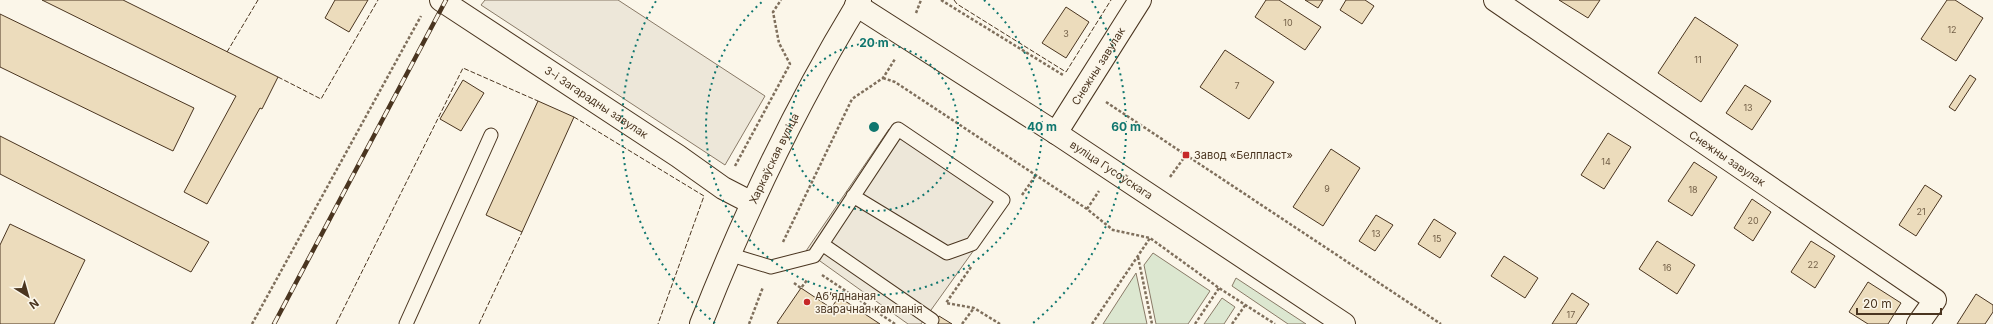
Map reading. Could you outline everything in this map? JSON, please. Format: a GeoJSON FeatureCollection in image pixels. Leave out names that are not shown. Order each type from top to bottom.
{"type":"FeatureCollection","features":[{"type":"Feature","properties":{"kind":"street","name":"3-і Загарадны завулак"},"geometry":{"type":"LineString","coordinates":[[441,0],[678,156],[723,188],[752,203]]}},
{"type":"Feature","properties":{"kind":"street","name":"Снежны завулак"},"geometry":{"type":"LineString","coordinates":[[1056,133],[1140,0]]}},
{"type":"Feature","properties":{"kind":"street","name":"Снежны завулак"},"geometry":{"type":"LineString","coordinates":[[1495,0],[1935,300],[1918,324]]}},
{"type":"Feature","properties":{"kind":"street","name":"вуліца Гусоўскага"},"geometry":{"type":"LineString","coordinates":[[858,3],[1344,324]]}},
{"type":"Feature","properties":{"kind":"street","name":"Харкаўская вуліца"},"geometry":{"type":"LineString","coordinates":[[701,324],[728,254],[752,203],[814,79],[858,3]]}},
{"type":"Feature","properties":{"kind":"lane"},"geometry":{"type":"LineString","coordinates":[[728,254],[771,267],[814,256],[853,196],[898,129],[1003,200],[972,244],[947,253],[853,196]]}},
{"type":"Feature","properties":{"kind":"lane"},"geometry":{"type":"LineString","coordinates":[[406,324],[491,135]]}},
{"type":"Feature","properties":{"kind":"lane"},"geometry":{"type":"LineString","coordinates":[[822,244],[932,320]]}},
{"type":"Feature","properties":{"kind":"path"},"geometry":{"type":"LineString","coordinates":[[723,188],[790,64],[780,44],[773,12],[781,0]]}},
{"type":"Feature","properties":{"kind":"path"},"geometry":{"type":"LineString","coordinates":[[941,0],[1084,88],[1442,324]]}},
{"type":"Feature","properties":{"kind":"path"},"geometry":{"type":"LineString","coordinates":[[252,324],[423,14]]}},
{"type":"Feature","properties":{"kind":"path"},"geometry":{"type":"LineString","coordinates":[[749,324],[771,267],[852,100],[883,78],[901,87],[1087,209],[1114,230],[1150,238],[1219,288],[1275,324]]}},
{"type":"Feature","properties":{"kind":"path"},"geometry":{"type":"LineString","coordinates":[[1092,324],[1150,238]]}},
{"type":"Feature","properties":{"kind":"path"},"geometry":{"type":"LineString","coordinates":[[1137,257],[1152,324]]}},
{"type":"Feature","properties":{"kind":"path"},"geometry":{"type":"LineString","coordinates":[[771,267],[801,288],[811,276]]}},
{"type":"Feature","properties":{"kind":"path"},"geometry":{"type":"LineString","coordinates":[[816,270],[895,324]]}},
{"type":"Feature","properties":{"kind":"path"},"geometry":{"type":"LineString","coordinates":[[1195,324],[1219,288]]}},
{"type":"Feature","properties":{"kind":"path"},"geometry":{"type":"LineString","coordinates":[[1232,324],[1246,304]]}},
{"type":"Feature","properties":{"kind":"path"},"geometry":{"type":"LineString","coordinates":[[962,324],[974,308]]}},
{"type":"Feature","properties":{"kind":"green space"},"geometry":{"type":"Polygon","coordinates":[[[1153,253],[1210,291],[1188,324],[1156,324],[1144,265],[1153,253]]]}},
{"type":"Feature","properties":{"kind":"green space"},"geometry":{"type":"Polygon","coordinates":[[[1136,273],[1147,324],[1103,324],[1136,273]]]}},
{"type":"Feature","properties":{"kind":"green space"},"geometry":{"type":"Polygon","coordinates":[[[1236,278],[1306,324],[1288,324],[1232,286],[1236,278]]]}},
{"type":"Feature","properties":{"kind":"green space"},"geometry":{"type":"Polygon","coordinates":[[[1222,298],[1235,307],[1224,324],[1204,324],[1222,298]]]}},
{"type":"Feature","properties":{"kind":"shaded area"},"geometry":{"type":"Polygon","coordinates":[[[485,0],[618,0],[765,96],[725,165],[481,5],[485,0]]]}},
{"type":"Feature","properties":{"kind":"shaded area"},"geometry":{"type":"Polygon","coordinates":[[[889,129],[1004,208],[921,324],[908,324],[806,251],[889,129]]]}},
{"type":"Feature","properties":{"kind":"building"},"geometry":{"type":"Polygon","coordinates":[[[42,0],[123,0],[278,77],[262,109],[260,108],[207,204],[184,192],[236,96],[42,0]]]}},
{"type":"Feature","properties":{"kind":"building"},"geometry":{"type":"Polygon","coordinates":[[[335,0],[368,0],[349,32],[325,18],[335,0]]]}},
{"type":"Feature","properties":{"kind":"building"},"geometry":{"type":"Polygon","coordinates":[[[1266,0],[1279,0],[1321,27],[1305,50],[1255,17],[1266,0]]]}},
{"type":"Feature","properties":{"kind":"building"},"geometry":{"type":"Polygon","coordinates":[[[1305,0],[1323,0],[1318,8],[1305,0]]]}},
{"type":"Feature","properties":{"kind":"building"},"geometry":{"type":"Polygon","coordinates":[[[1346,0],[1365,0],[1374,6],[1362,24],[1340,10],[1346,0]]]}},
{"type":"Feature","properties":{"kind":"building"},"geometry":{"type":"Polygon","coordinates":[[[1559,0],[1600,0],[1588,18],[1559,0]]]}},
{"type":"Feature","properties":{"kind":"building"},"geometry":{"type":"Polygon","coordinates":[[[1947,0],[1955,0],[1983,18],[1956,61],[1921,39],[1947,0]]]}},
{"type":"Feature","properties":{"kind":"building"},"geometry":{"type":"Polygon","coordinates":[[[1066,7],[1089,22],[1066,58],[1042,43],[1066,7]]]}},
{"type":"Feature","properties":{"kind":"building"},"geometry":{"type":"Polygon","coordinates":[[[0,14],[194,108],[173,151],[0,67],[0,14]]]}},
{"type":"Feature","properties":{"kind":"building"},"geometry":{"type":"Polygon","coordinates":[[[1695,17],[1738,45],[1701,102],[1658,73],[1695,17]]]}},
{"type":"Feature","properties":{"kind":"building"},"geometry":{"type":"Polygon","coordinates":[[[1225,50],[1274,82],[1249,119],[1200,87],[1225,50]]]}},
{"type":"Feature","properties":{"kind":"building"},"geometry":{"type":"Polygon","coordinates":[[[1970,75],[1976,79],[1955,111],[1949,107],[1970,75]]]}},
{"type":"Feature","properties":{"kind":"building"},"geometry":{"type":"Polygon","coordinates":[[[463,80],[484,93],[461,131],[440,119],[463,80]]]}},
{"type":"Feature","properties":{"kind":"building"},"geometry":{"type":"Polygon","coordinates":[[[1745,85],[1771,101],[1752,130],[1726,113],[1745,85]]]}},
{"type":"Feature","properties":{"kind":"building"},"geometry":{"type":"Polygon","coordinates":[[[538,101],[574,117],[522,232],[486,215],[538,101]]]}},
{"type":"Feature","properties":{"kind":"building"},"geometry":{"type":"Polygon","coordinates":[[[1608,133],[1631,147],[1604,189],[1581,175],[1608,133]]]}},
{"type":"Feature","properties":{"kind":"building"},"geometry":{"type":"Polygon","coordinates":[[[0,136],[209,242],[191,272],[0,174],[0,136]]]}},
{"type":"Feature","properties":{"kind":"building"},"geometry":{"type":"Polygon","coordinates":[[[1331,149],[1360,168],[1323,226],[1293,207],[1331,149]]]}},
{"type":"Feature","properties":{"kind":"building"},"geometry":{"type":"Polygon","coordinates":[[[1694,162],[1717,177],[1692,216],[1668,201],[1694,162]]]}},
{"type":"Feature","properties":{"kind":"building"},"geometry":{"type":"Polygon","coordinates":[[[1925,185],[1942,196],[1916,236],[1899,225],[1925,185]]]}},
{"type":"Feature","properties":{"kind":"building"},"geometry":{"type":"Polygon","coordinates":[[[1752,199],[1771,212],[1753,241],[1734,228],[1752,199]]]}},
{"type":"Feature","properties":{"kind":"building"},"geometry":{"type":"Polygon","coordinates":[[[1376,215],[1393,225],[1375,251],[1359,241],[1376,215]]]}},
{"type":"Feature","properties":{"kind":"building"},"geometry":{"type":"Polygon","coordinates":[[[1434,219],[1456,233],[1440,258],[1418,244],[1434,219]]]}},
{"type":"Feature","properties":{"kind":"building"},"geometry":{"type":"Polygon","coordinates":[[[10,224],[85,260],[54,324],[0,324],[0,245],[10,224]]]}},
{"type":"Feature","properties":{"kind":"building"},"geometry":{"type":"Polygon","coordinates":[[[1657,241],[1695,265],[1677,294],[1639,269],[1657,241]]]}},
{"type":"Feature","properties":{"kind":"building"},"geometry":{"type":"Polygon","coordinates":[[[1811,241],[1835,256],[1815,288],[1791,272],[1811,241]]]}},
{"type":"Feature","properties":{"kind":"building"},"geometry":{"type":"Polygon","coordinates":[[[1504,256],[1538,278],[1525,298],[1491,276],[1504,256]]]}},
{"type":"Feature","properties":{"kind":"building"},"geometry":{"type":"Polygon","coordinates":[[[1868,282],[1901,303],[1888,324],[1868,324],[1849,312],[1868,282]]]}},
{"type":"Feature","properties":{"kind":"building","name":"Абʼяднаная зварачная кампанія"},"geometry":{"type":"Polygon","coordinates":[[[801,288],[831,308],[839,297],[880,324],[777,323],[801,288]]]}},
{"type":"Feature","properties":{"kind":"building"},"geometry":{"type":"Polygon","coordinates":[[[1572,293],[1589,304],[1576,324],[1552,324],[1572,293]]]}},
{"type":"Feature","properties":{"kind":"building"},"geometry":{"type":"Polygon","coordinates":[[[1976,294],[1993,305],[1993,312],[1985,324],[1957,324],[1976,294]]]}},
{"type":"Feature","properties":{"kind":"building"},"geometry":{"type":"Polygon","coordinates":[[[939,316],[952,324],[934,324],[939,316]]]}},
{"type":"Feature","properties":{"kind":"railway"},"geometry":{"type":"LineString","coordinates":[[274,324],[446,0]]}},
{"type":"Feature","properties":{"kind":"fence"},"geometry":{"type":"LineString","coordinates":[[227,52],[258,0]]}},
{"type":"Feature","properties":{"kind":"fence"},"geometry":{"type":"LineString","coordinates":[[278,77],[321,99],[378,0]]}},
{"type":"Feature","properties":{"kind":"fence"},"geometry":{"type":"LineString","coordinates":[[954,0],[957,4],[1066,72],[1111,0]]}},
{"type":"Feature","properties":{"kind":"fence"},"geometry":{"type":"LineString","coordinates":[[336,324],[463,68],[538,101]]}},
{"type":"Feature","properties":{"kind":"fence"},"geometry":{"type":"LineString","coordinates":[[574,117],[704,196],[658,324]]}},
{"type":"Feature","properties":{"kind":"fence"},"geometry":{"type":"LineString","coordinates":[[479,324],[522,232]]}},
{"type":"Feature","properties":{"kind":"place","name":"Завод «Белпласт»"},"geometry":{"type":"Point","coordinates":[1186,155]}},
{"type":"Feature","properties":{"kind":"place","name":"Абʼяднаная зварачная кампанія"},"geometry":{"type":"Point","coordinates":[807,302]}}]}
